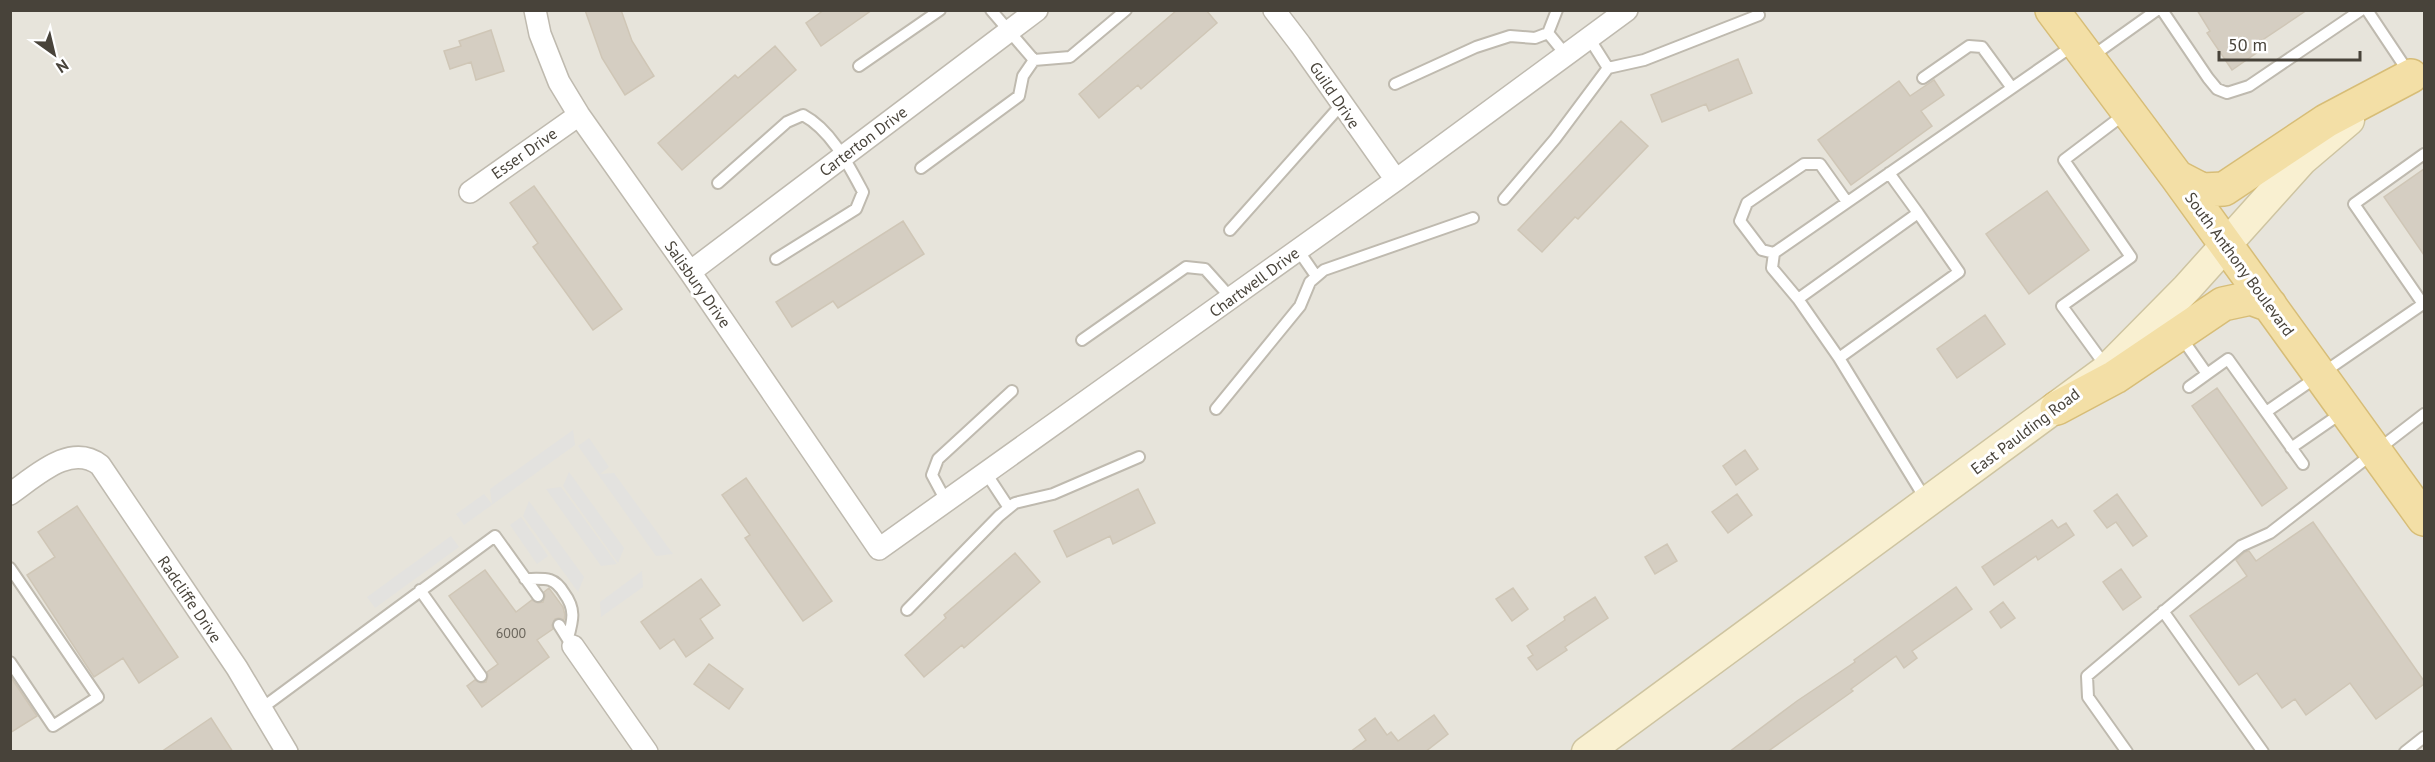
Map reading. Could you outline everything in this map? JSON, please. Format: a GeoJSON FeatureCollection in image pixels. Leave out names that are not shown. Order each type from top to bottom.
{"type":"FeatureCollection","features":[{"type":"Feature","properties":{"kind":"main road","name":"South Anthony Boulevard"},"geometry":{"type":"LineString","coordinates":[[2052,10],[2177,177],[2424,519]]}},
{"type":"Feature","properties":{"kind":"main road"},"geometry":{"type":"LineString","coordinates":[[2177,177],[2202,190],[2224,189],[2326,121],[2418,71]]}},
{"type":"Feature","properties":{"kind":"main road","name":"East Paulding Road"},"geometry":{"type":"LineString","coordinates":[[1587,752],[2057,408],[2107,368],[2226,245],[2302,160],[2345,123],[2418,71]]}},
{"type":"Feature","properties":{"kind":"main road"},"geometry":{"type":"LineString","coordinates":[[2057,408],[2115,377],[2214,309],[2233,300],[2251,298],[2270,305]]}},
{"type":"Feature","properties":{"kind":"street","name":"Salisbury Drive"},"geometry":{"type":"LineString","coordinates":[[535,10],[540,34],[559,82],[579,115],[690,272],[879,549]]}},
{"type":"Feature","properties":{"kind":"street","name":"Carterton Drive"},"geometry":{"type":"LineString","coordinates":[[690,272],[1036,10]]}},
{"type":"Feature","properties":{"kind":"street","name":"Guild Drive"},"geometry":{"type":"LineString","coordinates":[[1274,10],[1396,180]]}},
{"type":"Feature","properties":{"kind":"street","name":"Chartwell Drive"},"geometry":{"type":"LineString","coordinates":[[879,549],[1396,180],[1627,10]]}},
{"type":"Feature","properties":{"kind":"street","name":"Esser Drive"},"geometry":{"type":"LineString","coordinates":[[470,192],[579,115]]}},
{"type":"Feature","properties":{"kind":"street","name":"Radcliffe Drive"},"geometry":{"type":"LineString","coordinates":[[10,494],[67,458],[82,456],[93,460],[106,472],[262,708],[286,752]]}},
{"type":"Feature","properties":{"kind":"street"},"geometry":{"type":"LineString","coordinates":[[570,642],[647,752]]}},
{"type":"Feature","properties":{"kind":"lane"},"geometry":{"type":"LineString","coordinates":[[859,66],[940,10]]}},
{"type":"Feature","properties":{"kind":"lane"},"geometry":{"type":"LineString","coordinates":[[991,10],[1034,60]]}},
{"type":"Feature","properties":{"kind":"lane"},"geometry":{"type":"LineString","coordinates":[[1034,60],[1070,57],[1126,10]]}},
{"type":"Feature","properties":{"kind":"lane"},"geometry":{"type":"LineString","coordinates":[[1395,84],[1476,48],[1510,36],[1535,38],[1548,33],[1557,10]]}},
{"type":"Feature","properties":{"kind":"lane"},"geometry":{"type":"LineString","coordinates":[[1928,503],[1839,358],[1798,299],[1772,268],[1774,253],[2012,88],[2159,10],[2217,89],[2228,93],[2249,86],[2361,10]]}},
{"type":"Feature","properties":{"kind":"lane"},"geometry":{"type":"LineString","coordinates":[[2367,10],[2418,71]]}},
{"type":"Feature","properties":{"kind":"lane"},"geometry":{"type":"LineString","coordinates":[[1504,200],[1556,139],[1608,68],[1644,60],[1760,15]]}},
{"type":"Feature","properties":{"kind":"lane"},"geometry":{"type":"LineString","coordinates":[[1548,33],[1566,55]]}},
{"type":"Feature","properties":{"kind":"lane"},"geometry":{"type":"LineString","coordinates":[[1589,38],[1608,68]]}},
{"type":"Feature","properties":{"kind":"lane"},"geometry":{"type":"LineString","coordinates":[[1923,78],[1969,46],[1982,47],[2012,88]]}},
{"type":"Feature","properties":{"kind":"lane"},"geometry":{"type":"LineString","coordinates":[[921,168],[1018,96],[1023,76],[1034,60]]}},
{"type":"Feature","properties":{"kind":"lane"},"geometry":{"type":"LineString","coordinates":[[1230,230],[1341,105]]}},
{"type":"Feature","properties":{"kind":"lane"},"geometry":{"type":"LineString","coordinates":[[2107,368],[2062,306],[2131,257],[2064,160],[2128,111]]}},
{"type":"Feature","properties":{"kind":"lane"},"geometry":{"type":"LineString","coordinates":[[718,183],[787,122],[802,114],[815,121],[843,156],[863,192],[856,209],[776,259]]}},
{"type":"Feature","properties":{"kind":"lane"},"geometry":{"type":"LineString","coordinates":[[2266,412],[2424,304],[2354,204],[2424,154]]}},
{"type":"Feature","properties":{"kind":"lane"},"geometry":{"type":"LineString","coordinates":[[1774,253],[1762,250],[1740,221],[1748,203],[1804,164],[1820,164],[1847,202]]}},
{"type":"Feature","properties":{"kind":"lane"},"geometry":{"type":"LineString","coordinates":[[1839,358],[1959,272],[1889,173]]}},
{"type":"Feature","properties":{"kind":"lane"},"geometry":{"type":"LineString","coordinates":[[1798,299],[1918,213]]}},
{"type":"Feature","properties":{"kind":"lane"},"geometry":{"type":"LineString","coordinates":[[1215,409],[1300,306],[1310,282],[1324,270],[1473,218]]}},
{"type":"Feature","properties":{"kind":"lane"},"geometry":{"type":"LineString","coordinates":[[1298,250],[1316,276]]}},
{"type":"Feature","properties":{"kind":"lane"},"geometry":{"type":"LineString","coordinates":[[1082,340],[1186,267],[1205,269],[1231,298]]}},
{"type":"Feature","properties":{"kind":"lane"},"geometry":{"type":"LineString","coordinates":[[2179,334],[2207,374]]}},
{"type":"Feature","properties":{"kind":"lane"},"geometry":{"type":"LineString","coordinates":[[2188,387],[2228,359],[2303,464]]}},
{"type":"Feature","properties":{"kind":"lane"},"geometry":{"type":"LineString","coordinates":[[946,501],[932,475],[938,459],[1012,392]]}},
{"type":"Feature","properties":{"kind":"lane"},"geometry":{"type":"LineString","coordinates":[[2291,448],[2346,410]]}},
{"type":"Feature","properties":{"kind":"lane"},"geometry":{"type":"LineString","coordinates":[[2127,752],[2088,697],[2088,676],[2241,546],[2270,533],[2424,414]]}},
{"type":"Feature","properties":{"kind":"lane"},"geometry":{"type":"LineString","coordinates":[[907,610],[1015,503],[1053,494],[1139,457]]}},
{"type":"Feature","properties":{"kind":"lane"},"geometry":{"type":"LineString","coordinates":[[986,473],[1009,508]]}},
{"type":"Feature","properties":{"kind":"lane"},"geometry":{"type":"LineString","coordinates":[[262,708],[495,536],[538,596]]}},
{"type":"Feature","properties":{"kind":"lane"},"geometry":{"type":"LineString","coordinates":[[10,568],[98,697],[53,726],[10,662]]}},
{"type":"Feature","properties":{"kind":"lane"},"geometry":{"type":"LineString","coordinates":[[525,579],[549,580],[562,589],[573,609],[574,618],[570,642]]}},
{"type":"Feature","properties":{"kind":"lane"},"geometry":{"type":"LineString","coordinates":[[420,590],[481,676]]}},
{"type":"Feature","properties":{"kind":"lane"},"geometry":{"type":"LineString","coordinates":[[2163,611],[2263,752]]}},
{"type":"Feature","properties":{"kind":"lane"},"geometry":{"type":"LineString","coordinates":[[559,625],[570,642]]}},
{"type":"Feature","properties":{"kind":"lane"},"geometry":{"type":"LineString","coordinates":[[2405,752],[2424,737]]}},
{"type":"Feature","properties":{"kind":"shaded area"},"geometry":{"type":"Polygon","coordinates":[[[11,11],[2424,11],[2424,751],[11,751],[11,11]]]}},
{"type":"Feature","properties":{"kind":"shaded area"},"geometry":{"type":"Polygon","coordinates":[[[573,430],[575,445],[464,525],[456,514],[484,494],[492,504],[490,489],[573,430]]]}},
{"type":"Feature","properties":{"kind":"shaded area"},"geometry":{"type":"Polygon","coordinates":[[[589,438],[609,467],[600,474],[614,473],[673,554],[656,556],[578,446],[589,438]]]}},
{"type":"Feature","properties":{"kind":"shaded area"},"geometry":{"type":"Polygon","coordinates":[[[569,472],[624,548],[618,563],[563,486],[569,472]]]}},
{"type":"Feature","properties":{"kind":"shaded area"},"geometry":{"type":"Polygon","coordinates":[[[561,487],[617,564],[601,566],[546,489],[561,487]]]}},
{"type":"Feature","properties":{"kind":"shaded area"},"geometry":{"type":"Polygon","coordinates":[[[529,501],[584,577],[578,592],[523,516],[529,501]]]}},
{"type":"Feature","properties":{"kind":"shaded area"},"geometry":{"type":"Polygon","coordinates":[[[521,517],[548,556],[537,564],[510,525],[521,517]]]}},
{"type":"Feature","properties":{"kind":"shaded area"},"geometry":{"type":"Polygon","coordinates":[[[451,536],[459,547],[375,608],[367,597],[451,536]]]}},
{"type":"Feature","properties":{"kind":"shaded area"},"geometry":{"type":"Polygon","coordinates":[[[642,571],[643,587],[601,617],[600,602],[642,571]]]}},
{"type":"Feature","properties":{"kind":"building"},"geometry":{"type":"Polygon","coordinates":[[[585,10],[621,10],[632,41],[654,76],[625,95],[602,58],[585,10]]]}},
{"type":"Feature","properties":{"kind":"building"},"geometry":{"type":"Polygon","coordinates":[[[824,10],[872,10],[821,46],[806,23],[824,10]]]}},
{"type":"Feature","properties":{"kind":"building"},"geometry":{"type":"Polygon","coordinates":[[[1177,10],[1206,10],[1217,23],[1141,89],[1138,85],[1099,118],[1079,94],[1177,10]]]}},
{"type":"Feature","properties":{"kind":"building"},"geometry":{"type":"Polygon","coordinates":[[[2197,10],[2307,10],[2261,41],[2265,47],[2232,70],[2207,33],[2210,31],[2197,10]]]}},
{"type":"Feature","properties":{"kind":"building"},"geometry":{"type":"Polygon","coordinates":[[[491,30],[504,71],[476,80],[471,62],[450,69],[444,51],[461,46],[459,41],[491,30]]]}},
{"type":"Feature","properties":{"kind":"building"},"geometry":{"type":"Polygon","coordinates":[[[775,46],[796,70],[682,170],[658,143],[735,75],[738,78],[775,46]]]}},
{"type":"Feature","properties":{"kind":"building"},"geometry":{"type":"Polygon","coordinates":[[[1738,59],[1752,93],[1709,111],[1706,104],[1662,122],[1651,95],[1738,59]]]}},
{"type":"Feature","properties":{"kind":"building"},"geometry":{"type":"Polygon","coordinates":[[[1934,80],[1944,95],[1921,111],[1932,126],[1851,185],[1818,140],[1899,81],[1910,96],[1934,80]]]}},
{"type":"Feature","properties":{"kind":"building"},"geometry":{"type":"Polygon","coordinates":[[[1621,121],[1648,146],[1578,219],[1575,217],[1542,252],[1518,230],[1621,121]]]}},
{"type":"Feature","properties":{"kind":"building"},"geometry":{"type":"Polygon","coordinates":[[[2424,169],[2424,255],[2384,197],[2424,169]]]}},
{"type":"Feature","properties":{"kind":"building"},"geometry":{"type":"Polygon","coordinates":[[[534,186],[622,309],[593,330],[533,247],[538,243],[510,203],[534,186]]]}},
{"type":"Feature","properties":{"kind":"building"},"geometry":{"type":"Polygon","coordinates":[[[2047,191],[2089,250],[2029,294],[1986,234],[2047,191]]]}},
{"type":"Feature","properties":{"kind":"building"},"geometry":{"type":"Polygon","coordinates":[[[903,221],[924,254],[838,308],[833,301],[792,327],[776,302],[903,221]]]}},
{"type":"Feature","properties":{"kind":"building"},"geometry":{"type":"Polygon","coordinates":[[[1985,315],[2005,344],[1957,378],[1937,349],[1985,315]]]}},
{"type":"Feature","properties":{"kind":"building"},"geometry":{"type":"Polygon","coordinates":[[[2217,388],[2287,488],[2262,506],[2192,406],[2217,388]]]}},
{"type":"Feature","properties":{"kind":"building"},"geometry":{"type":"Polygon","coordinates":[[[1745,450],[1758,469],[1736,485],[1723,466],[1745,450]]]}},
{"type":"Feature","properties":{"kind":"building"},"geometry":{"type":"Polygon","coordinates":[[[746,478],[832,601],[803,621],[745,538],[750,535],[722,495],[746,478]]]}},
{"type":"Feature","properties":{"kind":"building"},"geometry":{"type":"Polygon","coordinates":[[[1138,489],[1155,523],[1113,544],[1110,536],[1067,557],[1054,531],[1138,489]]]}},
{"type":"Feature","properties":{"kind":"building"},"geometry":{"type":"Polygon","coordinates":[[[1737,494],[1752,515],[1728,533],[1712,512],[1737,494]]]}},
{"type":"Feature","properties":{"kind":"building"},"geometry":{"type":"Polygon","coordinates":[[[2117,494],[2147,536],[2133,546],[2116,522],[2107,528],[2094,511],[2117,494]]]}},
{"type":"Feature","properties":{"kind":"building"},"geometry":{"type":"Polygon","coordinates":[[[77,506],[178,657],[139,683],[123,658],[94,677],[27,575],[55,557],[38,532],[77,506]]]}},
{"type":"Feature","properties":{"kind":"building"},"geometry":{"type":"Polygon","coordinates":[[[2052,520],[2058,528],[2066,523],[2074,535],[2038,560],[2036,556],[1994,585],[1982,567],[2052,520]]]}},
{"type":"Feature","properties":{"kind":"building"},"geometry":{"type":"Polygon","coordinates":[[[2313,522],[2424,681],[2424,684],[2376,719],[2350,683],[2306,715],[2295,699],[2282,708],[2257,673],[2239,685],[2190,616],[2247,576],[2236,560],[2245,552],[2249,551],[2256,561],[2313,522]]]}},
{"type":"Feature","properties":{"kind":"building"},"geometry":{"type":"Polygon","coordinates":[[[1667,544],[1677,561],[1655,574],[1645,557],[1667,544]]]}},
{"type":"Feature","properties":{"kind":"building"},"geometry":{"type":"Polygon","coordinates":[[[1015,553],[1040,582],[964,648],[962,645],[924,677],[905,655],[946,618],[944,615],[1015,553]]]}},
{"type":"Feature","properties":{"kind":"building"},"geometry":{"type":"Polygon","coordinates":[[[2121,569],[2141,597],[2123,610],[2103,582],[2121,569]]]}},
{"type":"Feature","properties":{"kind":"building"},"geometry":{"type":"Polygon","coordinates":[[[485,570],[516,612],[532,600],[538,603],[543,602],[544,592],[549,588],[563,607],[565,615],[564,620],[555,619],[553,629],[537,640],[549,657],[482,707],[467,686],[475,680],[481,683],[486,682],[487,672],[498,664],[449,596],[485,570]]]}},
{"type":"Feature","properties":{"kind":"building"},"geometry":{"type":"Polygon","coordinates":[[[701,579],[720,605],[700,619],[713,638],[686,657],[674,639],[660,649],[641,622],[701,579]]]}},
{"type":"Feature","properties":{"kind":"building"},"geometry":{"type":"Polygon","coordinates":[[[1956,587],[1972,609],[1912,651],[1917,658],[1904,668],[1896,656],[1851,689],[1853,691],[1767,752],[1729,752],[1797,701],[1855,662],[1854,660],[1956,587]]]}},
{"type":"Feature","properties":{"kind":"building"},"geometry":{"type":"Polygon","coordinates":[[[1513,588],[1528,609],[1512,621],[1496,599],[1513,588]]]}},
{"type":"Feature","properties":{"kind":"building"},"geometry":{"type":"Polygon","coordinates":[[[1595,597],[1608,618],[1565,647],[1567,650],[1537,670],[1528,658],[1533,655],[1527,646],[1565,620],[1564,617],[1595,597]]]}},
{"type":"Feature","properties":{"kind":"building"},"geometry":{"type":"Polygon","coordinates":[[[2003,602],[2015,618],[2001,628],[1990,612],[2003,602]]]}},
{"type":"Feature","properties":{"kind":"building"},"geometry":{"type":"Polygon","coordinates":[[[709,664],[743,689],[729,709],[694,684],[709,664]]]}},
{"type":"Feature","properties":{"kind":"building"},"geometry":{"type":"Polygon","coordinates":[[[10,676],[37,716],[10,733],[10,676]]]}},
{"type":"Feature","properties":{"kind":"building"},"geometry":{"type":"Polygon","coordinates":[[[1434,715],[1448,734],[1425,752],[1350,752],[1366,740],[1359,730],[1375,718],[1387,735],[1391,732],[1398,741],[1434,715]]]}},
{"type":"Feature","properties":{"kind":"building"},"geometry":{"type":"Polygon","coordinates":[[[211,718],[233,752],[161,752],[211,718]]]}}]}
